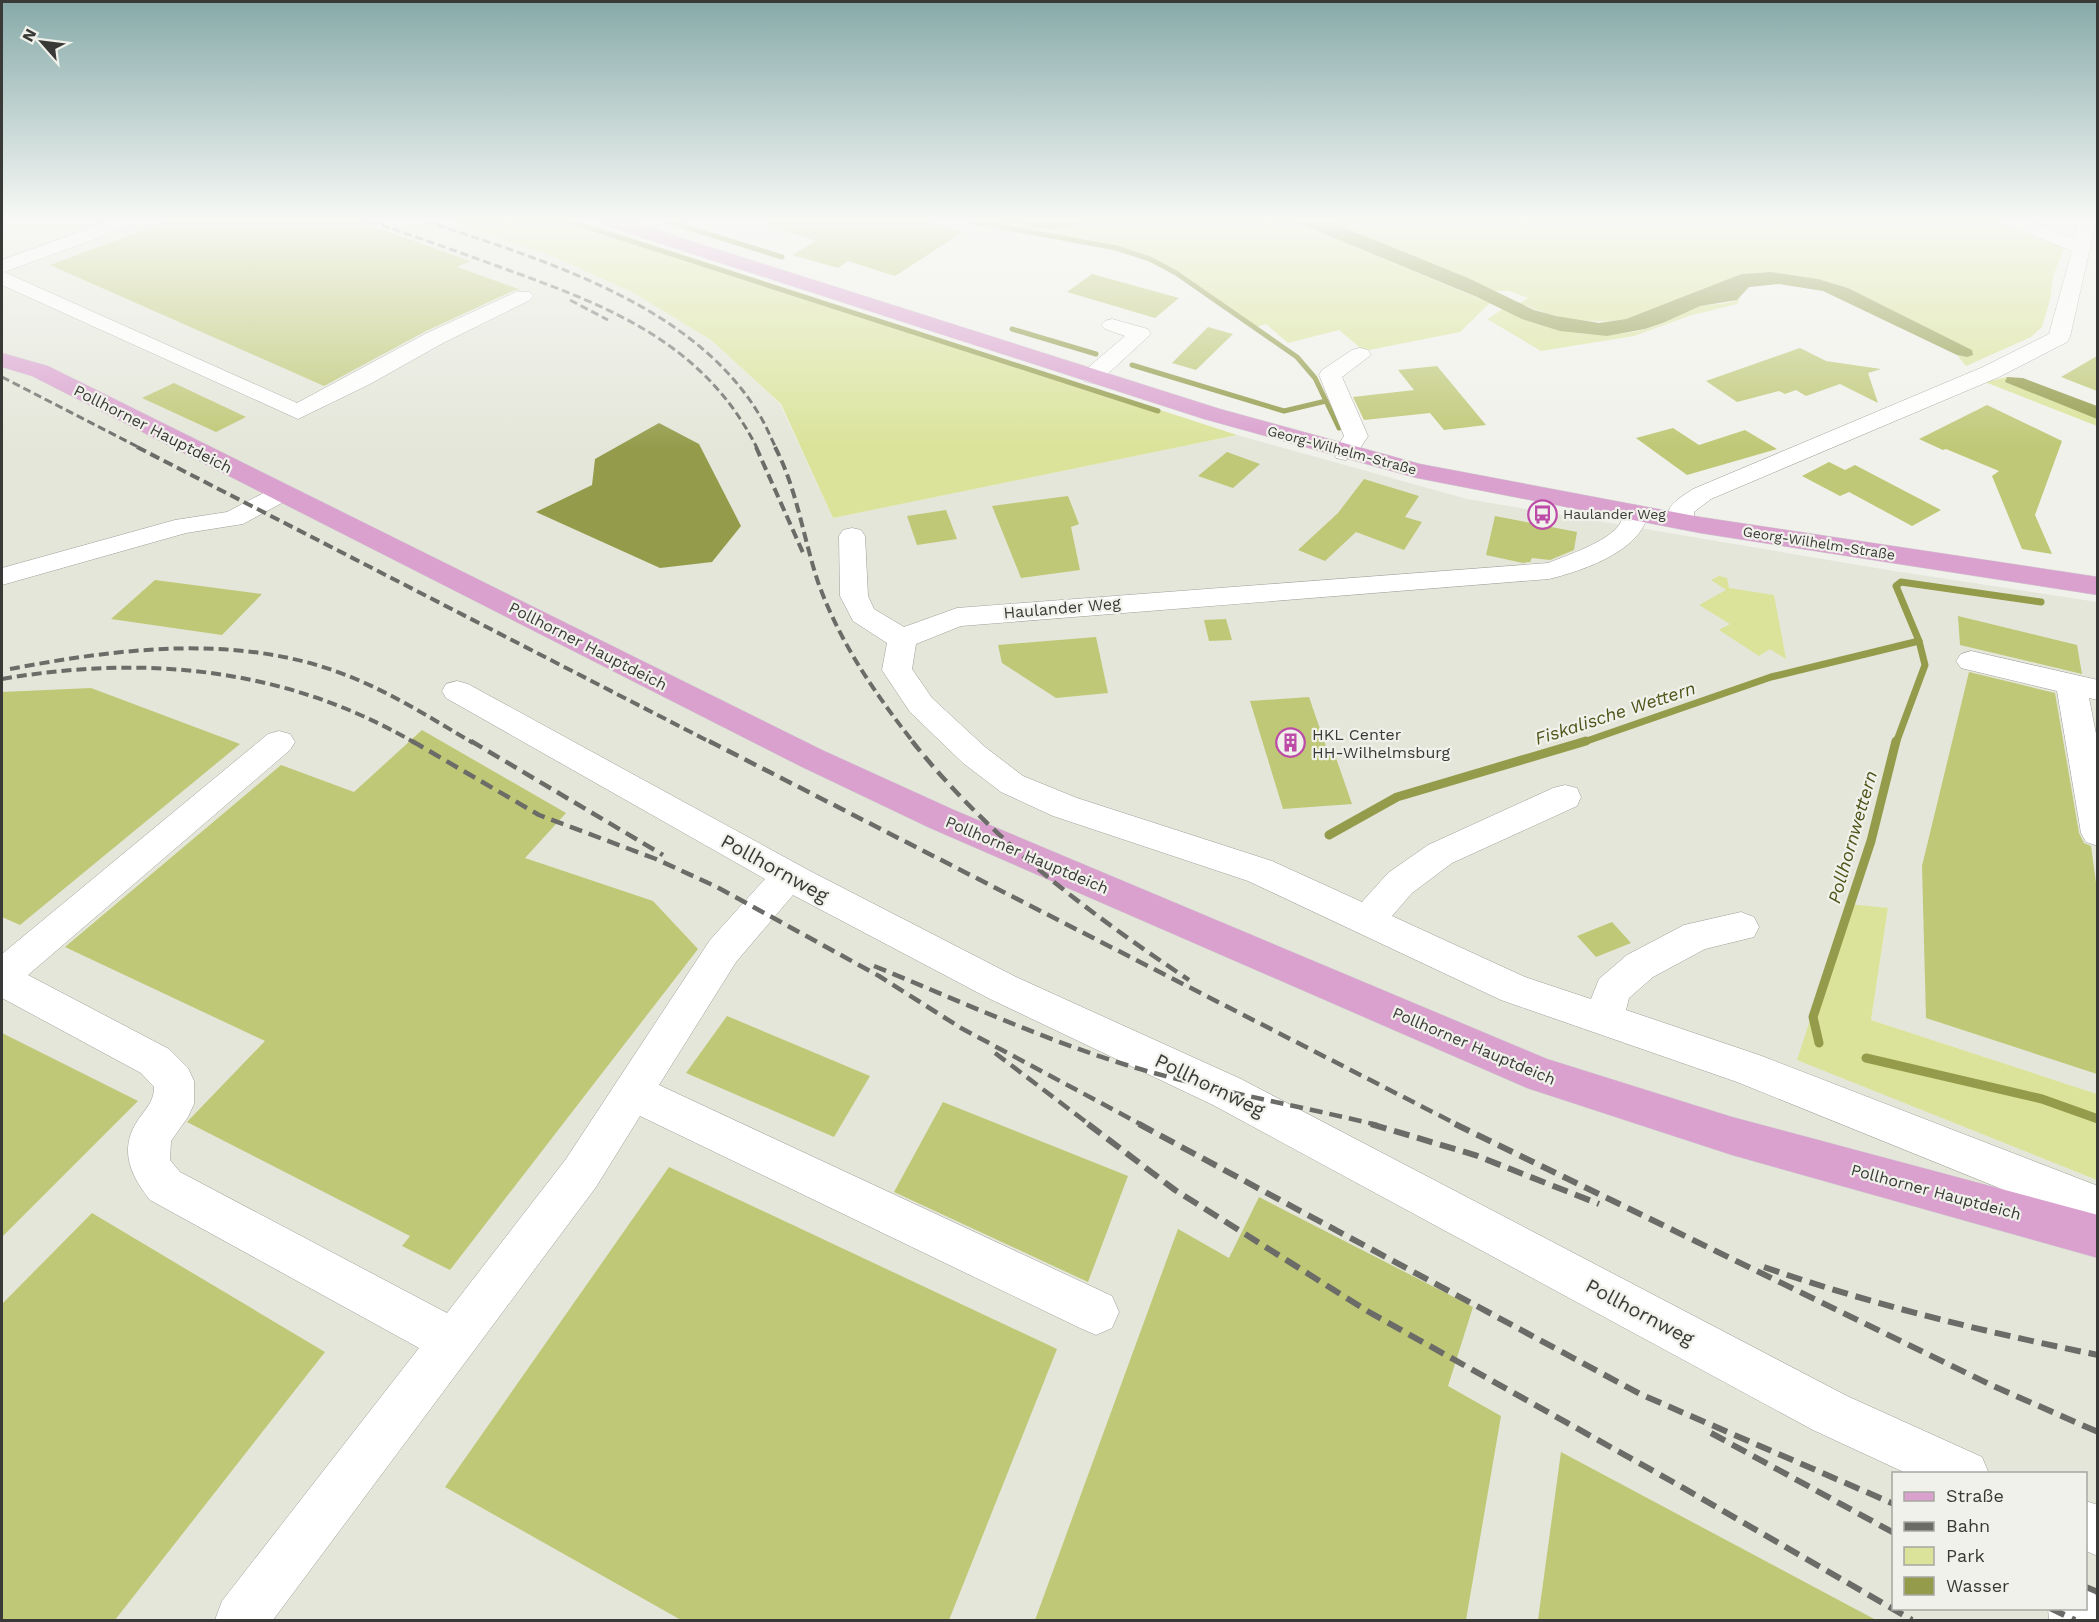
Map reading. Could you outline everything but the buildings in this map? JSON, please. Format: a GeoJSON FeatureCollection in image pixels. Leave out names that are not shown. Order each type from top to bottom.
{"type":"FeatureCollection","features":[{"type":"Feature","properties":{"kind":"main road","name":"Georg-Wilhelm-Straße"},"geometry":{"type":"LineString","coordinates":[[845,297],[1092,376],[1345,453],[1492,487],[1635,513],[2097,587]]}},
{"type":"Feature","properties":{"kind":"main road","name":"Pollhorner Hauptdeich"},"geometry":{"type":"LineString","coordinates":[[2,360],[40,371],[811,758],[942,819],[1540,1075],[1732,1136],[2097,1237]]}},
{"type":"Feature","properties":{"kind":"street"},"geometry":{"type":"LineString","coordinates":[[43,297],[298,412],[362,380],[435,338],[522,297]]}},
{"type":"Feature","properties":{"kind":"street"},"geometry":{"type":"LineString","coordinates":[[1681,521],[1681,509],[1702,494],[1990,372],[2059,337],[2069,297]]}},
{"type":"Feature","properties":{"kind":"street"},"geometry":{"type":"LineString","coordinates":[[1092,376],[1140,333],[1112,325]]}},
{"type":"Feature","properties":{"kind":"street"},"geometry":{"type":"LineString","coordinates":[[1345,453],[1356,436],[1330,375],[1360,355]]}},
{"type":"Feature","properties":{"kind":"street"},"geometry":{"type":"LineString","coordinates":[[2,577],[184,526],[234,519],[282,493]]}},
{"type":"Feature","properties":{"kind":"street","name":"Haulander Weg"},"geometry":{"type":"LineString","coordinates":[[902,639],[957,616],[1549,571],[1566,568],[1580,561],[1627,532],[1634,523],[1635,513]]}},
{"type":"Feature","properties":{"kind":"street"},"geometry":{"type":"LineString","coordinates":[[852,536],[854,596],[863,615],[902,639],[897,670],[921,705],[974,754],[1012,784],[1065,807],[1260,871],[1514,989],[1745,1067],[2097,1207]]}},
{"type":"Feature","properties":{"kind":"street"},"geometry":{"type":"LineString","coordinates":[[1971,661],[2084,687],[2097,833]]}},
{"type":"Feature","properties":{"kind":"street","name":"Pollhornweg"},"geometry":{"type":"LineString","coordinates":[[457,691],[789,876],[1003,988],[1227,1092],[1830,1413],[1963,1472]]}},
{"type":"Feature","properties":{"kind":"street"},"geometry":{"type":"LineString","coordinates":[[279,742],[7,964],[155,1062],[174,1081],[174,1104],[151,1135],[149,1166],[165,1186],[453,1341]]}},
{"type":"Feature","properties":{"kind":"street"},"geometry":{"type":"LineString","coordinates":[[1367,921],[1400,883],[1440,854],[1565,797]]}},
{"type":"Feature","properties":{"kind":"street"},"geometry":{"type":"LineString","coordinates":[[241,1620],[580,1173],[723,951],[789,876]]}},
{"type":"Feature","properties":{"kind":"street"},"geometry":{"type":"LineString","coordinates":[[1605,1020],[1612,990],[1640,966],[1697,936],[1741,927]]}},
{"type":"Feature","properties":{"kind":"street"},"geometry":{"type":"LineString","coordinates":[[633,1092],[1096,1312]]}},
{"type":"Feature","properties":{"kind":"shaded area"},"geometry":{"type":"Polygon","coordinates":[[[2,297],[640,297],[711,340],[780,404],[833,518],[1237,435],[1467,499],[1888,570],[2097,602],[2097,1094],[1871,1020],[1888,909],[1797,1059],[2097,1180],[2097,1620],[2,1620],[2,297]]]}},
{"type":"Feature","properties":{"kind":"green space"},"geometry":{"type":"Polygon","coordinates":[[[640,297],[812,297],[1237,435],[833,518],[781,404],[711,340],[640,297]]]}},
{"type":"Feature","properties":{"kind":"green space"},"geometry":{"type":"Polygon","coordinates":[[[1207,297],[1475,297],[1490,303],[1460,332],[1364,351],[1339,330],[1288,343],[1266,324],[1253,328],[1207,297]]]}},
{"type":"Feature","properties":{"kind":"green space"},"geometry":{"type":"Polygon","coordinates":[[[1524,297],[1684,297],[1626,319],[1612,321],[1585,321],[1559,317],[1520,303],[1528,298],[1524,297]]]}},
{"type":"Feature","properties":{"kind":"green space"},"geometry":{"type":"Polygon","coordinates":[[[1865,297],[2050,297],[2042,327],[2031,337],[1966,366],[1957,355],[1967,357],[1972,350],[1865,297]]]}},
{"type":"Feature","properties":{"kind":"green space"},"geometry":{"type":"Polygon","coordinates":[[[1740,298],[1737,304],[1692,315],[1634,336],[1541,351],[1487,319],[1503,309],[1521,318],[1561,330],[1601,335],[1622,334],[1662,324],[1695,307],[1735,301],[1740,298]]]}},
{"type":"Feature","properties":{"kind":"green space"},"geometry":{"type":"Polygon","coordinates":[[[2007,377],[2006,382],[2097,419],[2097,426],[1985,382],[2007,377]]]}},
{"type":"Feature","properties":{"kind":"green space"},"geometry":{"type":"Polygon","coordinates":[[[1719,576],[1727,578],[1729,588],[1774,595],[1786,659],[1770,649],[1759,656],[1719,630],[1730,624],[1699,605],[1726,590],[1711,580],[1719,576]]]}},
{"type":"Feature","properties":{"kind":"green space"},"geometry":{"type":"Polygon","coordinates":[[[1848,904],[1888,908],[1871,1020],[2097,1094],[2097,1180],[1797,1060],[1848,904]]]}},
{"type":"Feature","properties":{"kind":"water"},"geometry":{"type":"Polygon","coordinates":[[[1477,297],[1507,297],[1534,310],[1599,323],[1626,319],[1684,297],[1740,297],[1737,300],[1700,306],[1645,329],[1607,336],[1560,331],[1522,319],[1477,297]]]}},
{"type":"Feature","properties":{"kind":"water"},"geometry":{"type":"Polygon","coordinates":[[[1835,297],[1865,297],[1972,350],[1973,355],[1967,357],[1957,355],[1835,297]]]}},
{"type":"Feature","properties":{"kind":"water"},"geometry":{"type":"Polygon","coordinates":[[[2007,377],[2023,378],[2097,406],[2097,419],[2005,382],[2007,377]]]}},
{"type":"Feature","properties":{"kind":"water"},"geometry":{"type":"Polygon","coordinates":[[[659,423],[699,444],[741,526],[712,562],[660,568],[536,512],[592,485],[595,459],[659,423]]]}},
{"type":"Feature","properties":{"kind":"waterway"},"geometry":{"type":"LineString","coordinates":[[804,297],[1158,411]]}},
{"type":"Feature","properties":{"kind":"waterway"},"geometry":{"type":"LineString","coordinates":[[1210,297],[1297,357],[1315,378],[1339,428]]}},
{"type":"Feature","properties":{"kind":"waterway"},"geometry":{"type":"LineString","coordinates":[[1012,329],[1096,354]]}},
{"type":"Feature","properties":{"kind":"waterway"},"geometry":{"type":"LineString","coordinates":[[1132,365],[1284,411],[1326,401]]}},
{"type":"Feature","properties":{"kind":"waterway"},"geometry":{"type":"LineString","coordinates":[[1919,641],[1896,586],[1901,582],[2041,602]]}},
{"type":"Feature","properties":{"kind":"waterway","name":"Fiskalische Wettern"},"geometry":{"type":"LineString","coordinates":[[1581,743],[1771,677],[1919,641]]}},
{"type":"Feature","properties":{"kind":"waterway","name":"Pollhornwettern"},"geometry":{"type":"LineString","coordinates":[[1896,743],[1925,665],[1919,641]]}},
{"type":"Feature","properties":{"kind":"waterway","name":"Fiskalische Wettern"},"geometry":{"type":"LineString","coordinates":[[1329,835],[1397,797],[1586,741]]}},
{"type":"Feature","properties":{"kind":"waterway","name":"Pollhornwettern"},"geometry":{"type":"LineString","coordinates":[[1819,1043],[1813,1017],[1871,841],[1896,741]]}},
{"type":"Feature","properties":{"kind":"waterway"},"geometry":{"type":"LineString","coordinates":[[1866,1058],[2042,1099],[2098,1119]]}},
{"type":"Feature","properties":{"kind":"railway"},"geometry":{"type":"LineString","coordinates":[[577,297],[618,315],[652,334],[683,356],[711,382],[736,412],[757,448]]}},
{"type":"Feature","properties":{"kind":"railway"},"geometry":{"type":"LineString","coordinates":[[622,297],[653,313],[693,341],[728,373],[757,411],[776,448]]}},
{"type":"Feature","properties":{"kind":"railway"},"geometry":{"type":"LineString","coordinates":[[570,300],[608,320]]}},
{"type":"Feature","properties":{"kind":"railway"},"geometry":{"type":"LineString","coordinates":[[2,377],[140,448]]}},
{"type":"Feature","properties":{"kind":"railway"},"geometry":{"type":"LineString","coordinates":[[137,447],[712,743]]}},
{"type":"Feature","properties":{"kind":"railway"},"geometry":{"type":"LineString","coordinates":[[756,447],[804,555]]}},
{"type":"Feature","properties":{"kind":"railway"},"geometry":{"type":"LineString","coordinates":[[775,447],[789,479],[818,582],[836,625],[872,686],[914,743]]}},
{"type":"Feature","properties":{"kind":"railway"},"geometry":{"type":"LineString","coordinates":[[10,669],[132,651],[214,649],[255,652],[296,659],[353,678],[406,704],[473,743]]}},
{"type":"Feature","properties":{"kind":"railway"},"geometry":{"type":"LineString","coordinates":[[2,679],[56,671],[109,668],[162,668],[214,674],[266,683],[317,698],[366,718],[415,743]]}},
{"type":"Feature","properties":{"kind":"railway"},"geometry":{"type":"LineString","coordinates":[[412,741],[539,815],[656,859],[717,887],[879,976],[961,1028],[1142,1125]]}},
{"type":"Feature","properties":{"kind":"railway"},"geometry":{"type":"LineString","coordinates":[[471,741],[663,855]]}},
{"type":"Feature","properties":{"kind":"railway"},"geometry":{"type":"LineString","coordinates":[[709,741],[1458,1125]]}},
{"type":"Feature","properties":{"kind":"railway"},"geometry":{"type":"LineString","coordinates":[[912,741],[973,810],[1041,871],[1114,928],[1189,980]]}},
{"type":"Feature","properties":{"kind":"railway"},"geometry":{"type":"LineString","coordinates":[[874,966],[1035,1032],[1133,1067],[1377,1125]]}},
{"type":"Feature","properties":{"kind":"railway"},"geometry":{"type":"LineString","coordinates":[[995,1053],[1090,1125]]}},
{"type":"Feature","properties":{"kind":"railway"},"geometry":{"type":"LineString","coordinates":[[1088,1124],[1175,1190],[1369,1312],[1673,1482],[1892,1608]]}},
{"type":"Feature","properties":{"kind":"railway"},"geometry":{"type":"LineString","coordinates":[[1139,1124],[1640,1394],[1892,1503]]}},
{"type":"Feature","properties":{"kind":"railway"},"geometry":{"type":"LineString","coordinates":[[1371,1124],[1475,1155],[1599,1204]]}},
{"type":"Feature","properties":{"kind":"railway"},"geometry":{"type":"LineString","coordinates":[[1455,1124],[1991,1385],[2098,1432]]}},
{"type":"Feature","properties":{"kind":"railway"},"geometry":{"type":"LineString","coordinates":[[1764,1267],[1846,1294],[1930,1317],[2098,1355]]}},
{"type":"Feature","properties":{"kind":"railway"},"geometry":{"type":"LineString","coordinates":[[1711,1433],[1892,1532]]}},
{"type":"Feature","properties":{"kind":"railway"},"geometry":{"type":"LineString","coordinates":[[2087,1587],[2098,1592]]}},
{"type":"Feature","properties":{"kind":"railway"},"geometry":{"type":"LineString","coordinates":[[1895,1610],[1912,1620]]}},
{"type":"Feature","properties":{"kind":"railway"},"geometry":{"type":"LineString","coordinates":[[2054,1610],[2075,1620]]}},
{"type":"Feature","properties":{"kind":"place","name":"Haulander Weg"},"geometry":{"type":"Point","coordinates":[1542,514]}},
{"type":"Feature","properties":{"kind":"place","name":"HKL Center HH-Wilhelmsburg"},"geometry":{"type":"Point","coordinates":[1291,743]}}]}
